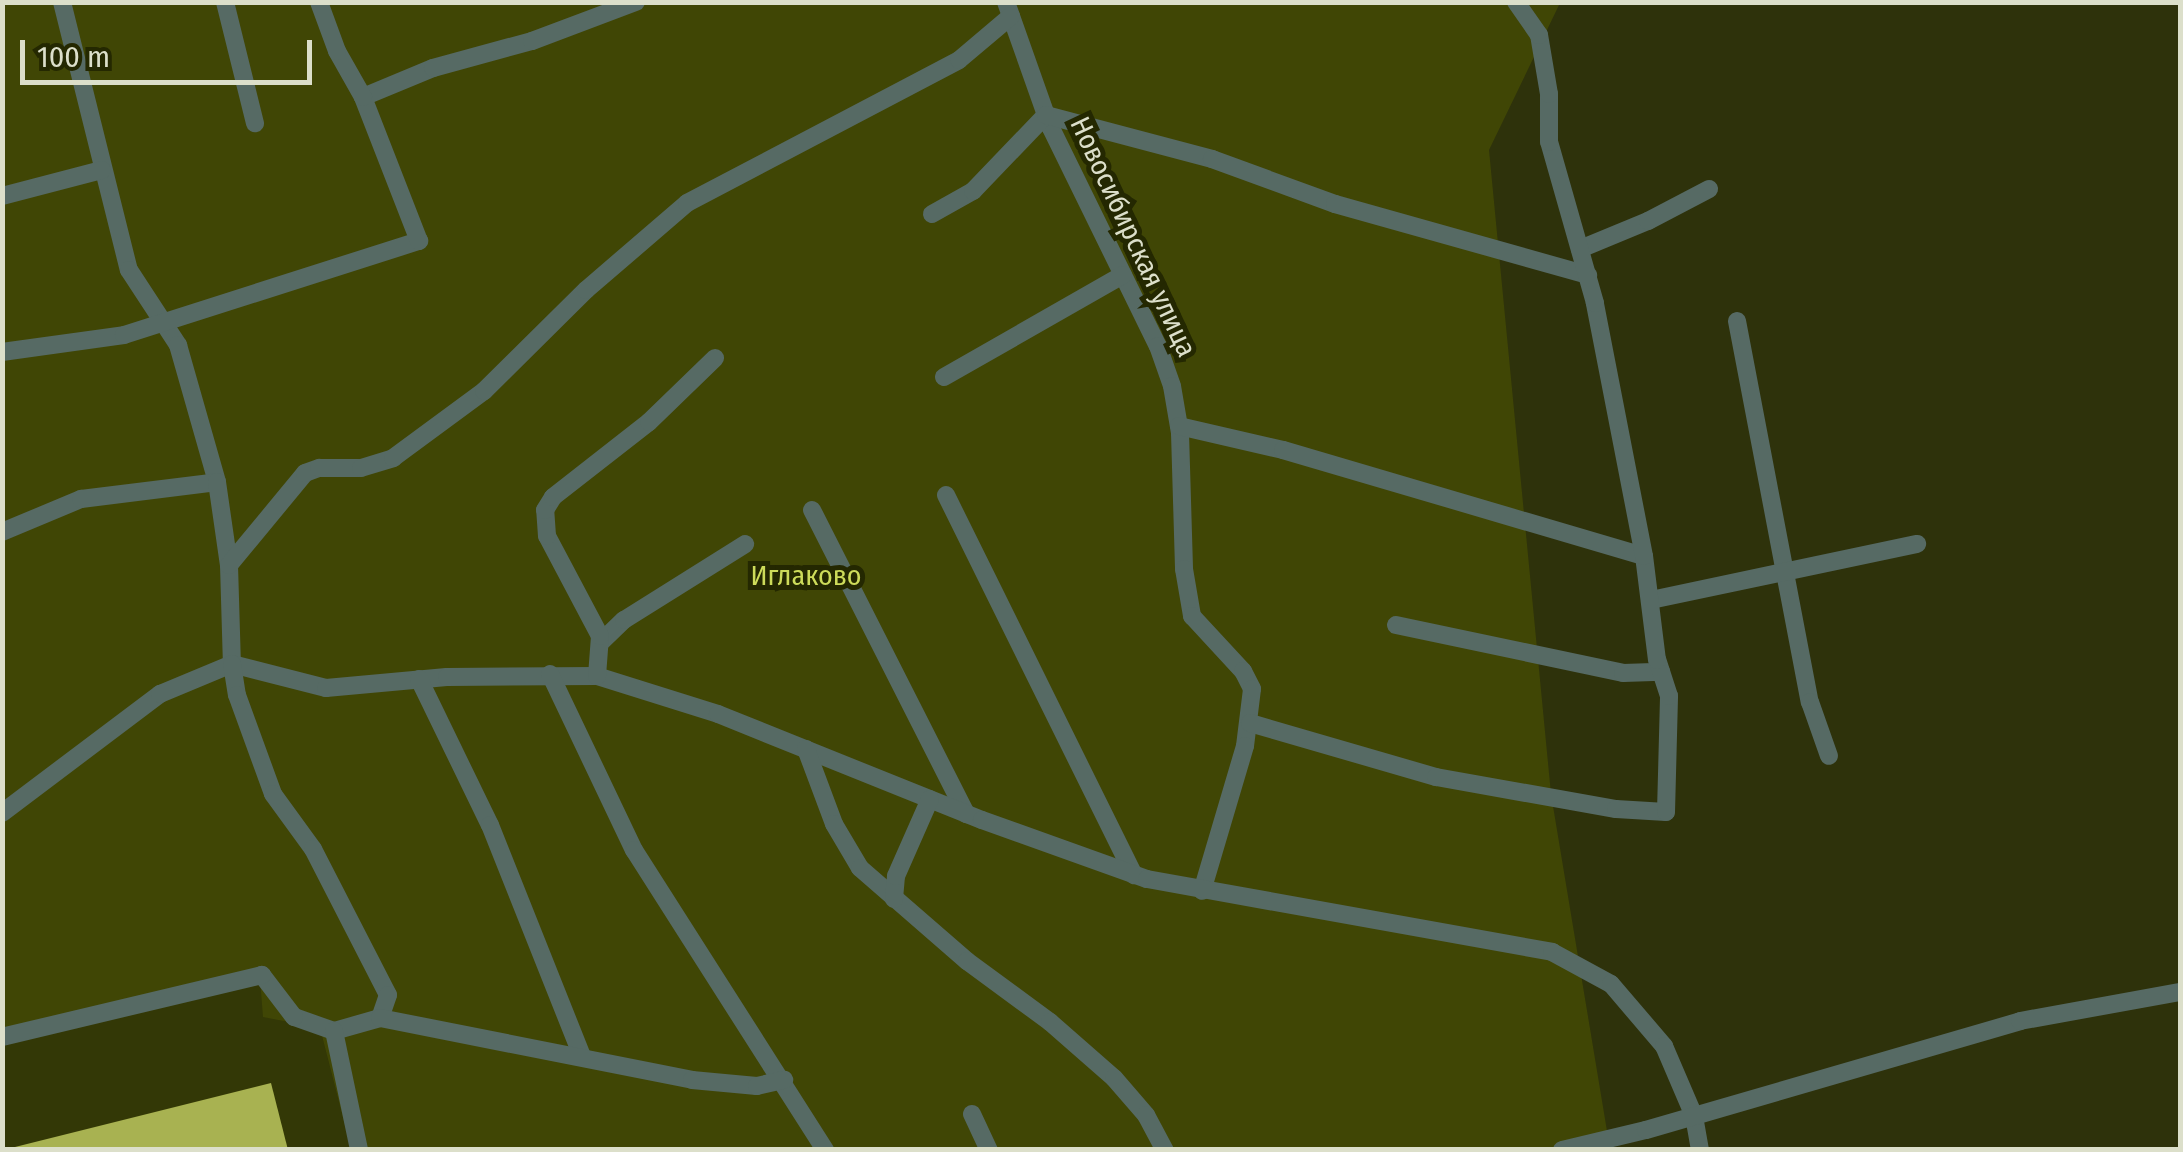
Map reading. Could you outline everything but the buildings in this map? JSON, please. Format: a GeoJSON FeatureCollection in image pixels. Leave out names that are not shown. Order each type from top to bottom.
{"type":"FeatureCollection","features":[{"type":"Feature","properties":{"kind":"street"},"geometry":{"type":"LineString","coordinates":[[62,2],[129,270],[141,294],[165,323],[186,368],[217,482],[229,565],[232,664],[237,695],[273,794],[312,849],[385,983],[388,995],[380,1018]]}},
{"type":"Feature","properties":{"kind":"street"},"geometry":{"type":"LineString","coordinates":[[226,2],[255,123]]}},
{"type":"Feature","properties":{"kind":"street"},"geometry":{"type":"LineString","coordinates":[[2,352],[81,344],[165,323],[418,241],[363,97],[337,51],[319,2]]}},
{"type":"Feature","properties":{"kind":"street"},"geometry":{"type":"LineString","coordinates":[[363,97],[433,68],[532,41],[636,2]]}},
{"type":"Feature","properties":{"kind":"street"},"geometry":{"type":"LineString","coordinates":[[1250,723],[1436,777],[1655,814],[1666,812],[1670,696],[1661,672],[1644,556],[1588,275],[1549,142],[1549,94],[1539,34],[1516,2]]}},
{"type":"Feature","properties":{"kind":"street"},"geometry":{"type":"LineString","coordinates":[[229,565],[305,473],[320,468],[361,468],[393,458],[484,391],[586,290],[687,203],[959,60],[1008,10]]}},
{"type":"Feature","properties":{"kind":"street","name":"Новосибирская улица"},"geometry":{"type":"LineString","coordinates":[[1008,10],[1046,115],[1158,346],[1179,426],[1186,595],[1192,616],[1243,671],[1252,689],[1250,723],[1202,891]]}},
{"type":"Feature","properties":{"kind":"street"},"geometry":{"type":"LineString","coordinates":[[932,214],[973,191],[1046,115],[1212,159],[1335,204],[1588,275]]}},
{"type":"Feature","properties":{"kind":"street"},"geometry":{"type":"LineString","coordinates":[[2,196],[102,170]]}},
{"type":"Feature","properties":{"kind":"street"},"geometry":{"type":"LineString","coordinates":[[1580,249],[1672,210],[1708,189]]}},
{"type":"Feature","properties":{"kind":"street"},"geometry":{"type":"LineString","coordinates":[[944,377],[1122,275]]}},
{"type":"Feature","properties":{"kind":"street"},"geometry":{"type":"LineString","coordinates":[[1736,321],[1810,702],[1829,756]]}},
{"type":"Feature","properties":{"kind":"street"},"geometry":{"type":"LineString","coordinates":[[597,676],[602,642],[547,536],[545,510],[553,497],[648,422],[714,358]]}},
{"type":"Feature","properties":{"kind":"street"},"geometry":{"type":"LineString","coordinates":[[1179,426],[1284,450],[1644,556]]}},
{"type":"Feature","properties":{"kind":"street"},"geometry":{"type":"LineString","coordinates":[[2,532],[80,499],[217,482]]}},
{"type":"Feature","properties":{"kind":"street"},"geometry":{"type":"LineString","coordinates":[[946,495],[1134,874]]}},
{"type":"Feature","properties":{"kind":"street"},"geometry":{"type":"LineString","coordinates":[[812,510],[966,814]]}},
{"type":"Feature","properties":{"kind":"street"},"geometry":{"type":"LineString","coordinates":[[602,642],[624,620],[745,544]]}},
{"type":"Feature","properties":{"kind":"street"},"geometry":{"type":"LineString","coordinates":[[1651,600],[1917,544]]}},
{"type":"Feature","properties":{"kind":"street"},"geometry":{"type":"LineString","coordinates":[[1396,625],[1623,672],[1661,672]]}},
{"type":"Feature","properties":{"kind":"street"},"geometry":{"type":"LineString","coordinates":[[2,813],[160,694],[232,664],[326,688],[419,679],[597,676],[718,714],[966,814],[1134,874],[1202,891],[1552,952],[1612,984],[1664,1046],[1694,1116],[1700,1150]]}},
{"type":"Feature","properties":{"kind":"street"},"geometry":{"type":"LineString","coordinates":[[550,674],[642,864],[784,1080],[825,1150]]}},
{"type":"Feature","properties":{"kind":"street"},"geometry":{"type":"LineString","coordinates":[[419,679],[505,860],[582,1056]]}},
{"type":"Feature","properties":{"kind":"street"},"geometry":{"type":"LineString","coordinates":[[806,749],[844,844],[860,868],[1114,1078],[1146,1115],[1165,1150]]}},
{"type":"Feature","properties":{"kind":"street"},"geometry":{"type":"LineString","coordinates":[[894,899],[896,876],[930,799]]}},
{"type":"Feature","properties":{"kind":"street"},"geometry":{"type":"LineString","coordinates":[[2,1037],[262,975],[294,1017],[334,1031],[352,1030],[380,1018],[428,1031],[582,1056],[692,1080],[757,1086],[784,1080]]}},
{"type":"Feature","properties":{"kind":"street"},"geometry":{"type":"LineString","coordinates":[[1562,1150],[1694,1116],[2020,1021],[2180,992]]}},
{"type":"Feature","properties":{"kind":"street"},"geometry":{"type":"LineString","coordinates":[[334,1031],[359,1150]]}},
{"type":"Feature","properties":{"kind":"street"},"geometry":{"type":"LineString","coordinates":[[972,1114],[988,1150]]}},
{"type":"Feature","properties":{"kind":"shaded area"},"geometry":{"type":"Polygon","coordinates":[[[261,979],[320,1028],[351,1149],[3,1149],[2,1042],[261,979]]]}},
{"type":"Feature","properties":{"kind":"green space","name":"Иглаково"},"geometry":{"type":"Polygon","coordinates":[[[2,3],[1560,3],[1489,150],[1551,794],[1610,1149],[351,1149],[320,1028],[263,1017],[260,979],[3,1042],[2,3]]]}}]}
